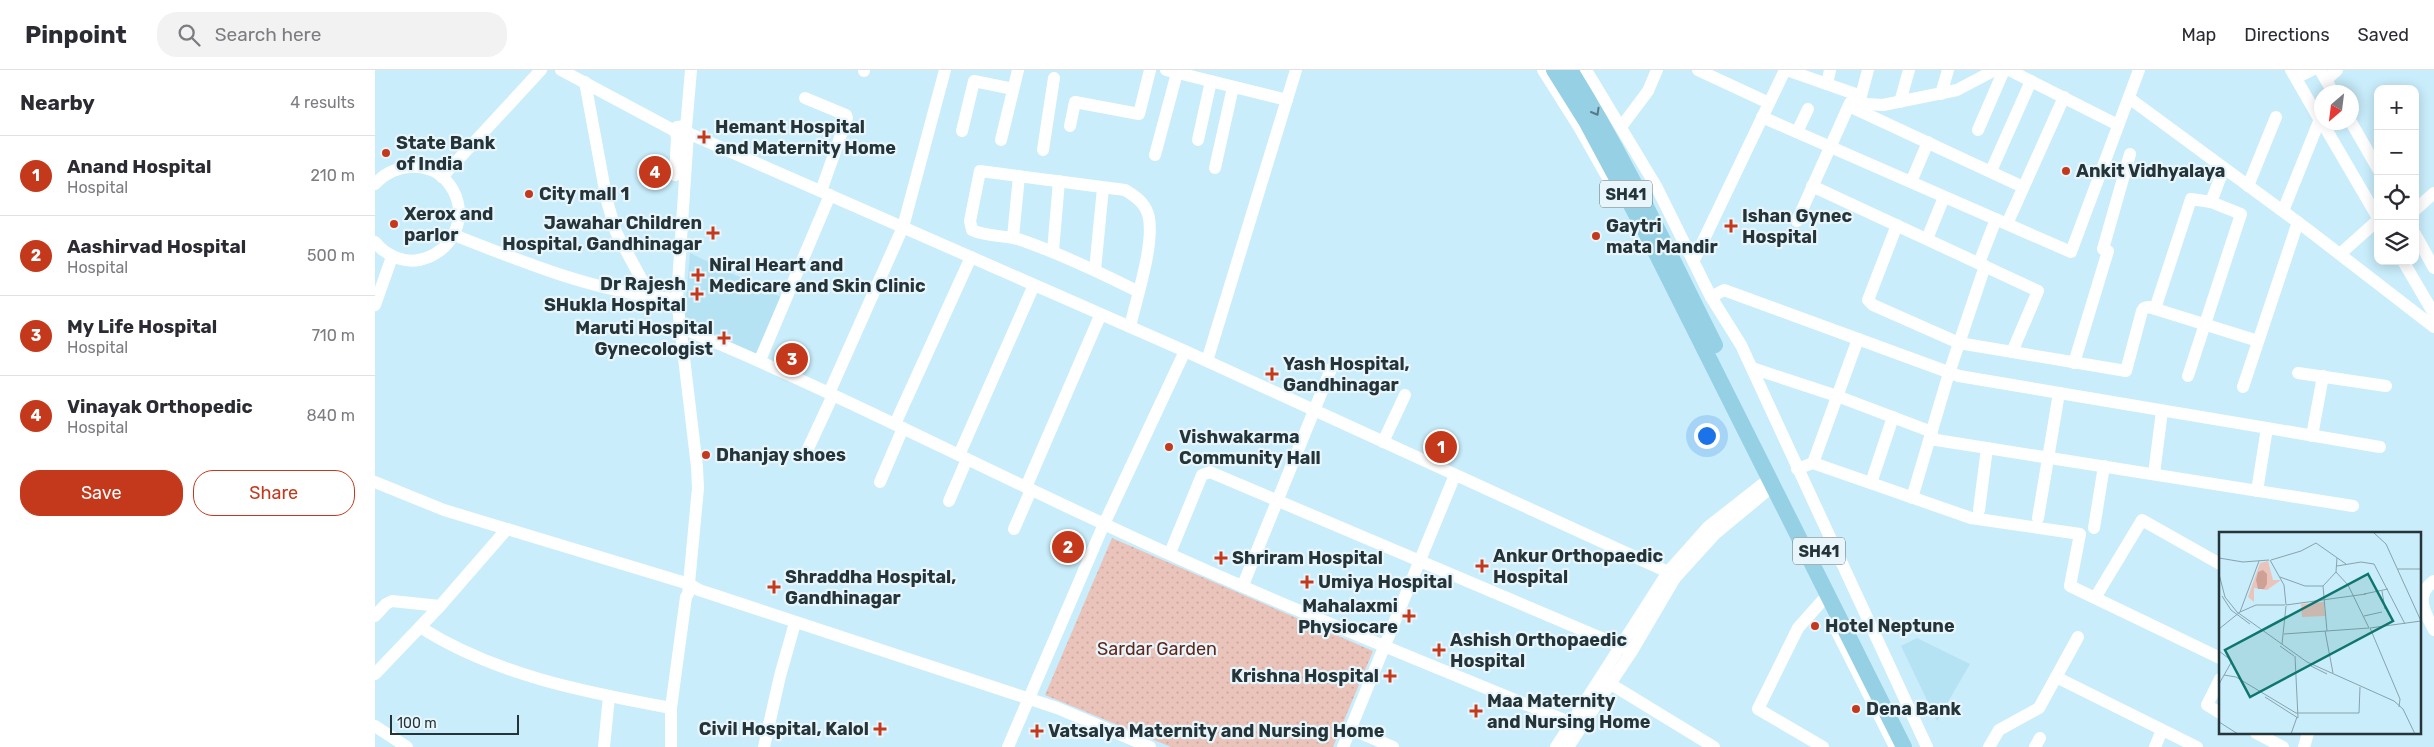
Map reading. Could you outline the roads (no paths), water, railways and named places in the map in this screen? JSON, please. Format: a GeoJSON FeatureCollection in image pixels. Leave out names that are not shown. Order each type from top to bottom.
{"type":"FeatureCollection","features":[{"type":"Feature","properties":{"kind":"main road","name":"SH41"},"geometry":{"type":"LineString","coordinates":[[1554,70],[1587,121],[1715,358],[1904,747]]}},
{"type":"Feature","properties":{"kind":"main road","name":"SH41"},"geometry":{"type":"LineString","coordinates":[[1570,70],[1595,110],[1656,225],[1695,320]]}},
{"type":"Feature","properties":{"kind":"main road","name":"SH41"},"geometry":{"type":"LineString","coordinates":[[1715,358],[1772,455],[1916,747]]}},
{"type":"Feature","properties":{"kind":"street"},"geometry":{"type":"LineString","coordinates":[[442,177],[541,70]]}},
{"type":"Feature","properties":{"kind":"street"},"geometry":{"type":"LineString","coordinates":[[561,70],[682,132],[1035,285],[1100,316],[1185,351],[1672,575]]}},
{"type":"Feature","properties":{"kind":"street"},"geometry":{"type":"LineString","coordinates":[[684,70],[674,299],[671,318],[690,467],[688,589]]}},
{"type":"Feature","properties":{"kind":"street"},"geometry":{"type":"LineString","coordinates":[[682,132],[691,70]]}},
{"type":"Feature","properties":{"kind":"street"},"geometry":{"type":"LineString","coordinates":[[806,453],[903,227],[945,70]]}},
{"type":"Feature","properties":{"kind":"street"},"geometry":{"type":"LineString","coordinates":[[1001,140],[1017,70]]}},
{"type":"Feature","properties":{"kind":"street"},"geometry":{"type":"LineString","coordinates":[[1052,98],[1139,114],[1150,70]]}},
{"type":"Feature","properties":{"kind":"street"},"geometry":{"type":"LineString","coordinates":[[1207,362],[1296,70]]}},
{"type":"Feature","properties":{"kind":"street"},"geometry":{"type":"LineString","coordinates":[[1543,70],[1579,127],[1639,233],[1895,747]]}},
{"type":"Feature","properties":{"kind":"street"},"geometry":{"type":"LineString","coordinates":[[1602,70],[1589,75],[1675,222],[1711,297],[1752,368],[1797,470],[1927,747]]}},
{"type":"Feature","properties":{"kind":"street"},"geometry":{"type":"LineString","coordinates":[[1621,127],[1648,91],[1657,70]]}},
{"type":"Feature","properties":{"kind":"street"},"geometry":{"type":"LineString","coordinates":[[1698,70],[1769,103]]}},
{"type":"Feature","properties":{"kind":"street"},"geometry":{"type":"LineString","coordinates":[[1694,260],[1786,70],[1861,96],[1868,70]]}},
{"type":"Feature","properties":{"kind":"street"},"geometry":{"type":"LineString","coordinates":[[1827,84],[1830,70]]}},
{"type":"Feature","properties":{"kind":"street"},"geometry":{"type":"LineString","coordinates":[[1900,102],[1909,70]]}},
{"type":"Feature","properties":{"kind":"street"},"geometry":{"type":"LineString","coordinates":[[1941,94],[1948,70]]}},
{"type":"Feature","properties":{"kind":"street"},"geometry":{"type":"LineString","coordinates":[[1978,130],[2004,70]]}},
{"type":"Feature","properties":{"kind":"street"},"geometry":{"type":"LineString","coordinates":[[2009,70],[2119,125]]}},
{"type":"Feature","properties":{"kind":"street"},"geometry":{"type":"LineString","coordinates":[[1762,117],[2071,252],[2139,70]]}},
{"type":"Feature","properties":{"kind":"street"},"geometry":{"type":"LineString","coordinates":[[2312,70],[2293,74],[2314,109]]}},
{"type":"Feature","properties":{"kind":"street"},"geometry":{"type":"LineString","coordinates":[[2323,75],[2337,70]]}},
{"type":"Feature","properties":{"kind":"street"},"geometry":{"type":"LineString","coordinates":[[1155,155],[1171,71],[1207,77],[1233,87],[1287,100]]}},
{"type":"Feature","properties":{"kind":"street"},"geometry":{"type":"LineString","coordinates":[[1797,221],[1829,146],[1850,103],[1883,105],[1941,94],[1957,90],[1991,71]]}},
{"type":"Feature","properties":{"kind":"street"},"geometry":{"type":"LineString","coordinates":[[1198,140],[1207,77]]}},
{"type":"Feature","properties":{"kind":"street"},"geometry":{"type":"LineString","coordinates":[[1043,150],[1055,78]]}},
{"type":"Feature","properties":{"kind":"street"},"geometry":{"type":"LineString","coordinates":[[962,131],[974,81],[1013,89]]}},
{"type":"Feature","properties":{"kind":"street"},"geometry":{"type":"LineString","coordinates":[[1991,172],[2031,81]]}},
{"type":"Feature","properties":{"kind":"street"},"geometry":{"type":"LineString","coordinates":[[585,82],[607,201],[616,232],[651,297]]}},
{"type":"Feature","properties":{"kind":"street"},"geometry":{"type":"LineString","coordinates":[[1215,168],[1233,87]]}},
{"type":"Feature","properties":{"kind":"street"},"geometry":{"type":"LineString","coordinates":[[1912,498],[1982,265],[2001,222],[2023,187],[2064,97]]}},
{"type":"Feature","properties":{"kind":"street"},"geometry":{"type":"LineString","coordinates":[[759,360],[825,193],[847,118],[846,114],[839,110],[805,98]]}},
{"type":"Feature","properties":{"kind":"street"},"geometry":{"type":"LineString","coordinates":[[2129,98],[2298,222],[2434,327]]}},
{"type":"Feature","properties":{"kind":"street"},"geometry":{"type":"LineString","coordinates":[[1071,126],[1075,102]]}},
{"type":"Feature","properties":{"kind":"street"},"geometry":{"type":"LineString","coordinates":[[1849,105],[2023,187]]}},
{"type":"Feature","properties":{"kind":"street"},"geometry":{"type":"LineString","coordinates":[[1797,132],[1808,109]]}},
{"type":"Feature","properties":{"kind":"street"},"geometry":{"type":"LineString","coordinates":[[2248,186],[2276,117]]}},
{"type":"Feature","properties":{"kind":"street"},"geometry":{"type":"LineString","coordinates":[[2283,211],[2317,130]]}},
{"type":"Feature","properties":{"kind":"street"},"geometry":{"type":"LineString","coordinates":[[2326,130],[2374,211]]}},
{"type":"Feature","properties":{"kind":"street"},"geometry":{"type":"LineString","coordinates":[[2356,130],[2374,162]]}},
{"type":"Feature","properties":{"kind":"street"},"geometry":{"type":"LineString","coordinates":[[1911,182],[1928,142]]}},
{"type":"Feature","properties":{"kind":"street"},"geometry":{"type":"LineString","coordinates":[[2074,363],[2108,251],[2103,249],[2131,154]]}},
{"type":"Feature","properties":{"kind":"street"},"geometry":{"type":"LineString","coordinates":[[375,184],[382,176],[396,168],[412,166],[428,169],[442,177],[452,189],[458,204],[459,220],[454,235],[439,252],[429,257],[405,260],[393,257],[375,242]]}},
{"type":"Feature","properties":{"kind":"street"},"geometry":{"type":"LineString","coordinates":[[2211,202],[2224,168]]}},
{"type":"Feature","properties":{"kind":"street"},"geometry":{"type":"LineString","coordinates":[[1130,328],[1150,237],[1148,214],[1139,198],[1125,190],[980,171],[971,221],[972,230],[980,233],[1013,237],[1053,251],[1137,292]]}},
{"type":"Feature","properties":{"kind":"street"},"geometry":{"type":"LineString","coordinates":[[1013,237],[1019,176]]}},
{"type":"Feature","properties":{"kind":"street"},"geometry":{"type":"LineString","coordinates":[[1053,251],[1059,181]]}},
{"type":"Feature","properties":{"kind":"street"},"geometry":{"type":"LineString","coordinates":[[1812,186],[2038,291],[2012,352]]}},
{"type":"Feature","properties":{"kind":"street"},"geometry":{"type":"LineString","coordinates":[[1095,270],[1103,188]]}},
{"type":"Feature","properties":{"kind":"street"},"geometry":{"type":"LineString","coordinates":[[2419,206],[2434,193]]}},
{"type":"Feature","properties":{"kind":"street"},"geometry":{"type":"LineString","coordinates":[[1927,239],[1944,197]]}},
{"type":"Feature","properties":{"kind":"street"},"geometry":{"type":"LineString","coordinates":[[2155,309],[2191,199],[2211,202],[2241,214],[2203,324],[2188,376]]}},
{"type":"Feature","properties":{"kind":"street"},"geometry":{"type":"LineString","coordinates":[[2340,254],[2374,219]]}},
{"type":"Feature","properties":{"kind":"street"},"geometry":{"type":"LineString","coordinates":[[2243,387],[2298,222]]}},
{"type":"Feature","properties":{"kind":"street"},"geometry":{"type":"LineString","coordinates":[[1897,225],[1868,300],[1873,305],[1959,343],[2126,371],[2144,308],[2155,309],[2258,341]]}},
{"type":"Feature","properties":{"kind":"street"},"geometry":{"type":"LineString","coordinates":[[454,235],[582,282],[651,297],[674,299]]}},
{"type":"Feature","properties":{"kind":"street"},"geometry":{"type":"LineString","coordinates":[[2419,240],[2432,259]]}},
{"type":"Feature","properties":{"kind":"street"},"geometry":{"type":"LineString","coordinates":[[375,305],[393,257]]}},
{"type":"Feature","properties":{"kind":"street"},"geometry":{"type":"LineString","coordinates":[[880,482],[899,426],[971,257]]}},
{"type":"Feature","properties":{"kind":"street"},"geometry":{"type":"LineString","coordinates":[[2405,265],[2434,314]]}},
{"type":"Feature","properties":{"kind":"street"},"geometry":{"type":"LineString","coordinates":[[949,500],[963,457],[1035,285]]}},
{"type":"Feature","properties":{"kind":"street"},"geometry":{"type":"LineString","coordinates":[[1711,297],[1724,290],[1949,373],[2380,447]]}},
{"type":"Feature","properties":{"kind":"street"},"geometry":{"type":"LineString","coordinates":[[671,747],[671,708],[688,589],[698,488],[697,467],[674,299]]}},
{"type":"Feature","properties":{"kind":"street"},"geometry":{"type":"LineString","coordinates":[[1014,529],[1100,316]]}},
{"type":"Feature","properties":{"kind":"street"},"geometry":{"type":"LineString","coordinates":[[679,327],[759,360],[1104,524],[1243,585],[1577,725]]}},
{"type":"Feature","properties":{"kind":"street"},"geometry":{"type":"LineString","coordinates":[[1695,346],[1730,327]]}},
{"type":"Feature","properties":{"kind":"street"},"geometry":{"type":"LineString","coordinates":[[1813,463],[1858,339]]}},
{"type":"Feature","properties":{"kind":"street"},"geometry":{"type":"LineString","coordinates":[[1008,747],[1104,524],[1185,351]]}},
{"type":"Feature","properties":{"kind":"street"},"geometry":{"type":"LineString","coordinates":[[1752,368],[1893,417],[1931,436],[1987,448],[2353,506]]}},
{"type":"Feature","properties":{"kind":"street"},"geometry":{"type":"LineString","coordinates":[[1243,585],[1331,369]]}},
{"type":"Feature","properties":{"kind":"street"},"geometry":{"type":"LineString","coordinates":[[2298,373],[2386,386]]}},
{"type":"Feature","properties":{"kind":"street"},"geometry":{"type":"LineString","coordinates":[[2312,436],[2323,376]]}},
{"type":"Feature","properties":{"kind":"street"},"geometry":{"type":"LineString","coordinates":[[2038,518],[2059,393]]}},
{"type":"Feature","properties":{"kind":"street"},"geometry":{"type":"LineString","coordinates":[[1383,442],[1405,395]]}},
{"type":"Feature","properties":{"kind":"street"},"geometry":{"type":"LineString","coordinates":[[2154,474],[2162,411]]}},
{"type":"Feature","properties":{"kind":"street"},"geometry":{"type":"LineString","coordinates":[[1871,483],[1893,417]]}},
{"type":"Feature","properties":{"kind":"street"},"geometry":{"type":"LineString","coordinates":[[2257,491],[2267,428]]}},
{"type":"Feature","properties":{"kind":"street"},"geometry":{"type":"LineString","coordinates":[[1979,510],[1987,448]]}},
{"type":"Feature","properties":{"kind":"street"},"geometry":{"type":"LineString","coordinates":[[1797,470],[1813,463],[1971,518],[2080,534],[2070,586],[2219,658]]}},
{"type":"Feature","properties":{"kind":"street"},"geometry":{"type":"LineString","coordinates":[[2094,528],[2104,466]]}},
{"type":"Feature","properties":{"kind":"street"},"geometry":{"type":"LineString","coordinates":[[1170,553],[1205,472],[1210,472],[1627,648]]}},
{"type":"Feature","properties":{"kind":"street"},"geometry":{"type":"LineString","coordinates":[[1343,747],[1455,475]]}},
{"type":"Feature","properties":{"kind":"street"},"geometry":{"type":"LineString","coordinates":[[375,482],[444,510],[523,535],[532,535],[688,589],[1057,708],[1151,747]]}},
{"type":"Feature","properties":{"kind":"street"},"geometry":{"type":"LineString","coordinates":[[1568,747],[1577,725],[1672,575],[1766,486]]}},
{"type":"Feature","properties":{"kind":"street"},"geometry":{"type":"LineString","coordinates":[[2095,598],[2142,520],[2219,563]]}},
{"type":"Feature","properties":{"kind":"street"},"geometry":{"type":"LineString","coordinates":[[375,674],[420,628],[507,530]]}},
{"type":"Feature","properties":{"kind":"street"},"geometry":{"type":"LineString","coordinates":[[2434,581],[2426,587],[2421,599],[2424,612],[2434,630]]}},
{"type":"Feature","properties":{"kind":"street"},"geometry":{"type":"LineString","coordinates":[[1821,600],[1798,628],[1758,709],[1823,747]]}},
{"type":"Feature","properties":{"kind":"street"},"geometry":{"type":"LineString","coordinates":[[375,616],[386,604],[392,601],[440,606]]}},
{"type":"Feature","properties":{"kind":"street"},"geometry":{"type":"LineString","coordinates":[[764,747],[780,676],[795,623]]}},
{"type":"Feature","properties":{"kind":"street"},"geometry":{"type":"LineString","coordinates":[[420,628],[440,640],[501,666],[565,687],[671,708]]}},
{"type":"Feature","properties":{"kind":"street"},"geometry":{"type":"LineString","coordinates":[[1989,747],[1999,730],[2039,708],[2078,637]]}},
{"type":"Feature","properties":{"kind":"street"},"geometry":{"type":"LineString","coordinates":[[1555,747],[1577,725],[1609,683],[1627,648]]}},
{"type":"Feature","properties":{"kind":"street"},"geometry":{"type":"LineString","coordinates":[[2056,677],[2197,747]]}},
{"type":"Feature","properties":{"kind":"street"},"geometry":{"type":"LineString","coordinates":[[2219,681],[2207,705],[2219,712]]}},
{"type":"Feature","properties":{"kind":"street"},"geometry":{"type":"LineString","coordinates":[[1609,683],[1714,747]]}},
{"type":"Feature","properties":{"kind":"street"},"geometry":{"type":"LineString","coordinates":[[604,747],[609,696]]}},
{"type":"Feature","properties":{"kind":"street"},"geometry":{"type":"LineString","coordinates":[[375,726],[407,747]]}},
{"type":"Feature","properties":{"kind":"street"},"geometry":{"type":"LineString","coordinates":[[1351,729],[1393,747]]}},
{"type":"Feature","properties":{"kind":"street"},"geometry":{"type":"LineString","coordinates":[[2155,747],[2162,730]]}},
{"type":"Feature","properties":{"kind":"street"},"geometry":{"type":"LineString","coordinates":[[2258,734],[2283,747]]}},
{"type":"Feature","properties":{"kind":"street"},"geometry":{"type":"LineString","coordinates":[[2304,747],[2308,734]]}},
{"type":"Feature","properties":{"kind":"place","name":"Hemant Hospital and Maternity Home"},"geometry":{"type":"Point","coordinates":[704,137]}},
{"type":"Feature","properties":{"kind":"place","name":"State Bank of India"},"geometry":{"type":"Point","coordinates":[386,153]}},
{"type":"Feature","properties":{"kind":"place","name":"Ankit Vidhyalaya"},"geometry":{"type":"Point","coordinates":[2066,171]}},
{"type":"Feature","properties":{"kind":"place","name":"Vinayak Orthopedic"},"geometry":{"type":"Point","coordinates":[655,172]}},
{"type":"Feature","properties":{"kind":"place","name":"City mall 1"},"geometry":{"type":"Point","coordinates":[529,194]}},
{"type":"Feature","properties":{"kind":"place","name":"Xerox and parlor"},"geometry":{"type":"Point","coordinates":[394,224]}},
{"type":"Feature","properties":{"kind":"place","name":"Ishan Gynec Hospital"},"geometry":{"type":"Point","coordinates":[1731,226]}},
{"type":"Feature","properties":{"kind":"place","name":"Jawahar Children Hospital, Gandhinagar"},"geometry":{"type":"Point","coordinates":[713,233]}},
{"type":"Feature","properties":{"kind":"place","name":"Gaytri mata Mandir"},"geometry":{"type":"Point","coordinates":[1596,236]}},
{"type":"Feature","properties":{"kind":"place","name":"Niral Heart and Medicare and Skin Clinic"},"geometry":{"type":"Point","coordinates":[698,275]}},
{"type":"Feature","properties":{"kind":"place","name":"Dr Rajesh SHukla Hospital"},"geometry":{"type":"Point","coordinates":[697,294]}},
{"type":"Feature","properties":{"kind":"place","name":"Maruti Hospital Gynecologist"},"geometry":{"type":"Point","coordinates":[724,338]}},
{"type":"Feature","properties":{"kind":"place","name":"My Life Hospital"},"geometry":{"type":"Point","coordinates":[792,359]}},
{"type":"Feature","properties":{"kind":"place","name":"Yash Hospital, Gandhinagar"},"geometry":{"type":"Point","coordinates":[1272,374]}},
{"type":"Feature","properties":{"kind":"place","name":"Vishwakarma Community Hall"},"geometry":{"type":"Point","coordinates":[1169,447]}},
{"type":"Feature","properties":{"kind":"place","name":"Anand Hospital"},"geometry":{"type":"Point","coordinates":[1441,447]}},
{"type":"Feature","properties":{"kind":"place","name":"Dhanjay shoes"},"geometry":{"type":"Point","coordinates":[706,455]}},
{"type":"Feature","properties":{"kind":"place","name":"Aashirvad Hospital"},"geometry":{"type":"Point","coordinates":[1068,547]}},
{"type":"Feature","properties":{"kind":"place","name":"Shriram Hospital"},"geometry":{"type":"Point","coordinates":[1221,558]}},
{"type":"Feature","properties":{"kind":"place","name":"Ankur Orthopaedic Hospital"},"geometry":{"type":"Point","coordinates":[1482,566]}},
{"type":"Feature","properties":{"kind":"place","name":"Umiya Hospital"},"geometry":{"type":"Point","coordinates":[1307,582]}},
{"type":"Feature","properties":{"kind":"place","name":"Shraddha Hospital, Gandhinagar"},"geometry":{"type":"Point","coordinates":[774,587]}},
{"type":"Feature","properties":{"kind":"place","name":"Mahalaxmi Physiocare"},"geometry":{"type":"Point","coordinates":[1409,616]}},
{"type":"Feature","properties":{"kind":"place","name":"Hotel Neptune"},"geometry":{"type":"Point","coordinates":[1815,626]}},
{"type":"Feature","properties":{"kind":"place","name":"Ashish Orthopaedic Hospital"},"geometry":{"type":"Point","coordinates":[1439,650]}},
{"type":"Feature","properties":{"kind":"place","name":"Krishna Hospital"},"geometry":{"type":"Point","coordinates":[1390,676]}},
{"type":"Feature","properties":{"kind":"place","name":"Dena Bank"},"geometry":{"type":"Point","coordinates":[1856,709]}},
{"type":"Feature","properties":{"kind":"place","name":"Maa Maternity and Nursing Home"},"geometry":{"type":"Point","coordinates":[1476,711]}},
{"type":"Feature","properties":{"kind":"place","name":"Civil Hospital, Kalol"},"geometry":{"type":"Point","coordinates":[880,729]}},
{"type":"Feature","properties":{"kind":"place","name":"Vatsalya Maternity and Nursing Home"},"geometry":{"type":"Point","coordinates":[1037,731]}},
{"type":"Feature","properties":{"kind":"park label","name":"Sardar Garden"},"geometry":{"type":"Point","coordinates":[1157,649]}}]}
